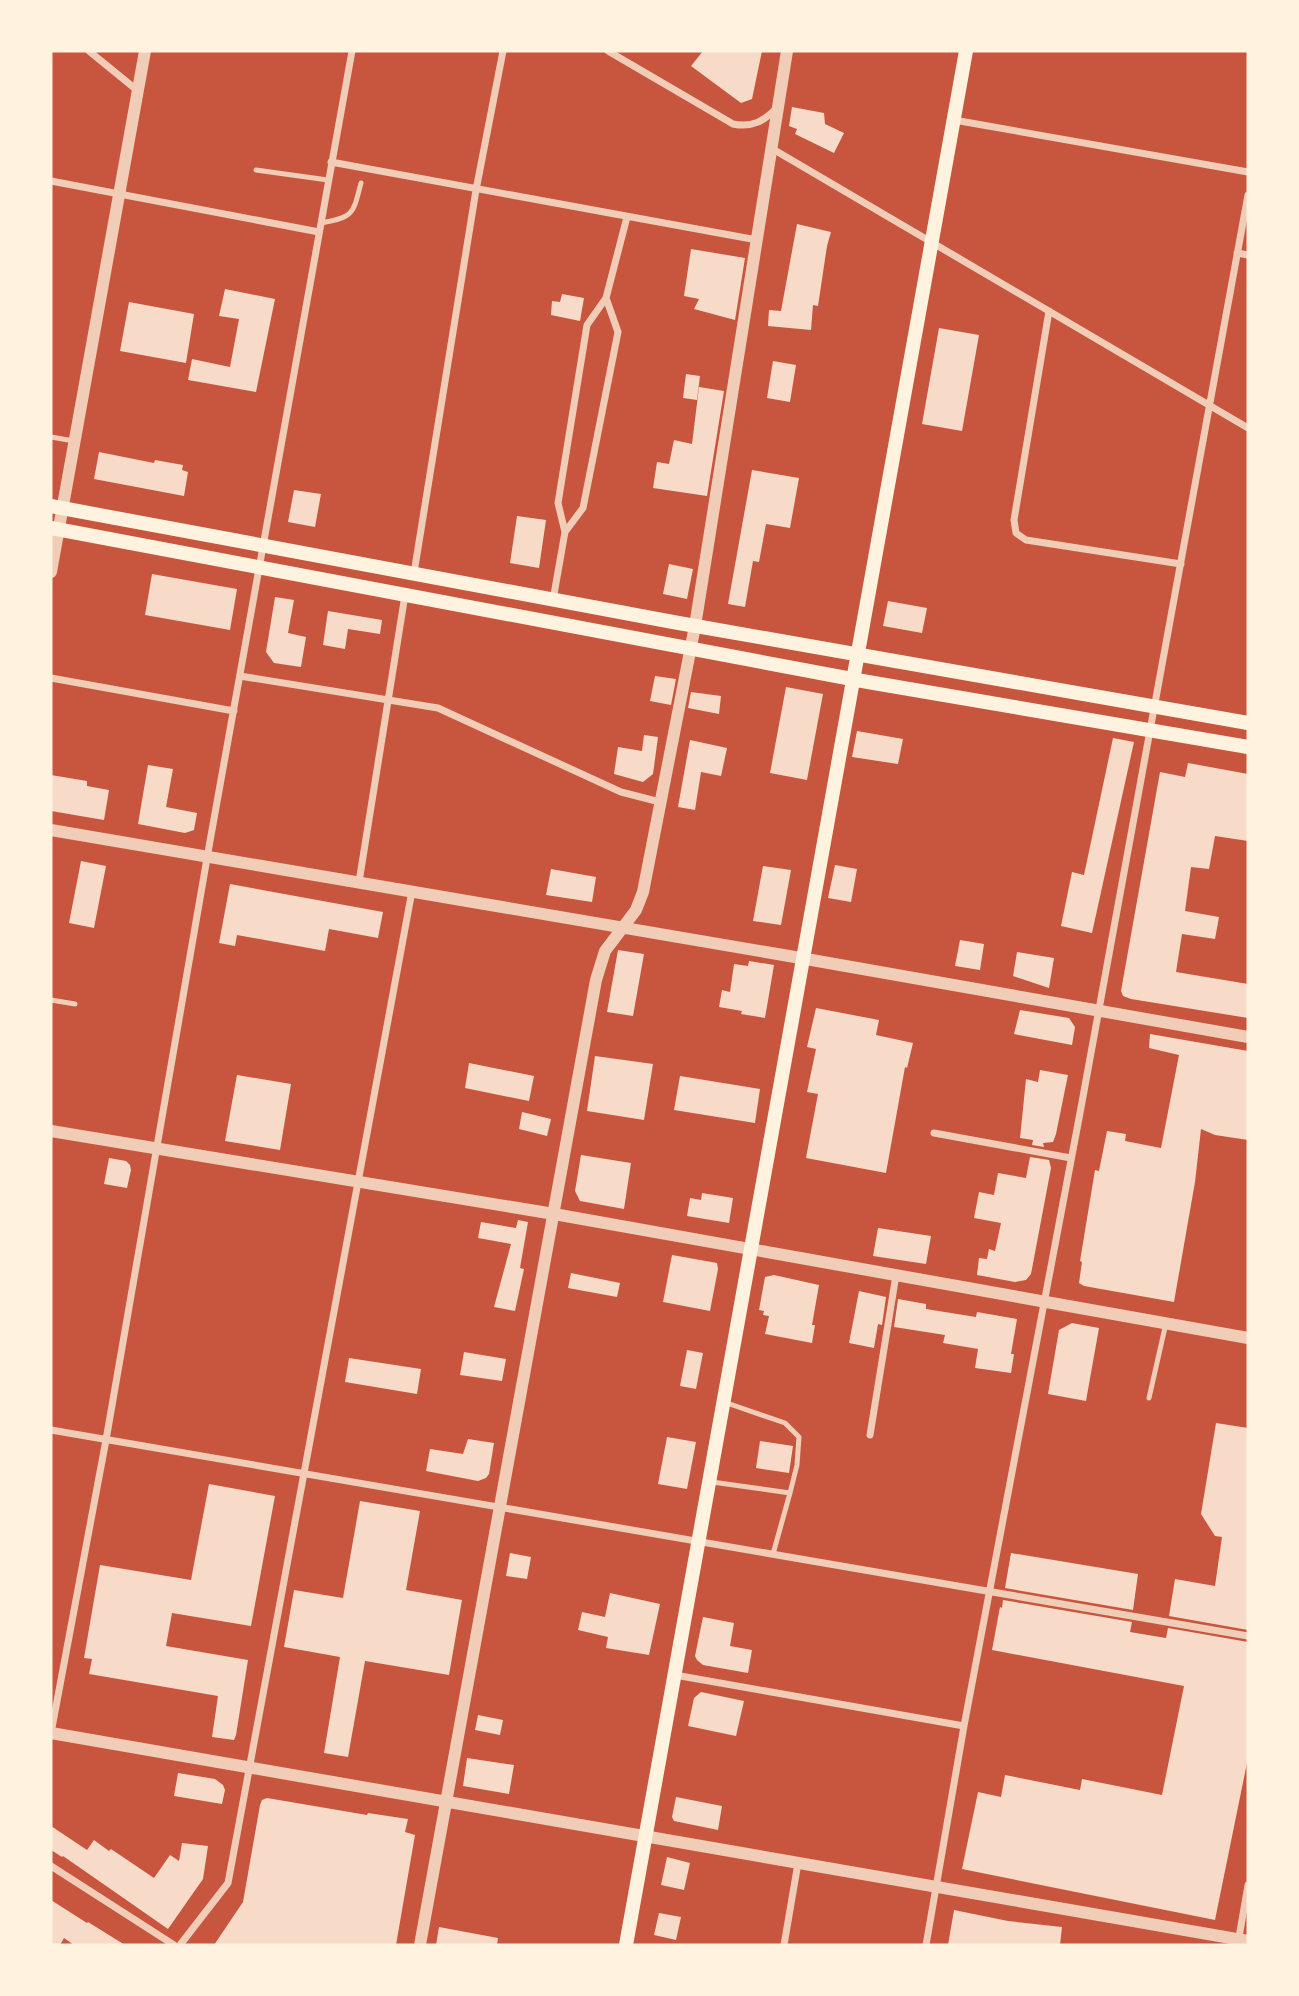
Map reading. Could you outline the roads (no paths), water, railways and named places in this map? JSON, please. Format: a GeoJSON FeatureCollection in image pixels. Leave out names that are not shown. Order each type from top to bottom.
{"type":"FeatureCollection","features":[{"type":"Feature","properties":{"kind":"main road"},"geometry":{"type":"LineString","coordinates":[[626,1945],[966,51]]}},
{"type":"Feature","properties":{"kind":"main road"},"geometry":{"type":"LineString","coordinates":[[56,507],[695,626],[1248,723]]}},
{"type":"Feature","properties":{"kind":"main road"},"geometry":{"type":"LineString","coordinates":[[54,528],[852,679],[1248,747]]}},
{"type":"Feature","properties":{"kind":"street"},"geometry":{"type":"LineString","coordinates":[[89,51],[138,91]]}},
{"type":"Feature","properties":{"kind":"street"},"geometry":{"type":"LineString","coordinates":[[51,572],[56,507],[74,441],[145,51]]}},
{"type":"Feature","properties":{"kind":"street"},"geometry":{"type":"LineString","coordinates":[[352,51],[106,1440],[51,1733],[935,1886],[1241,1942],[1248,1885]]}},
{"type":"Feature","properties":{"kind":"street"},"geometry":{"type":"LineString","coordinates":[[414,573],[476,190],[503,51]]}},
{"type":"Feature","properties":{"kind":"street"},"geometry":{"type":"LineString","coordinates":[[608,51],[733,124],[753,125],[777,108]]}},
{"type":"Feature","properties":{"kind":"street"},"geometry":{"type":"LineString","coordinates":[[420,1945],[596,980],[605,951],[636,910],[643,891],[691,648],[787,51]]}},
{"type":"Feature","properties":{"kind":"street"},"geometry":{"type":"LineString","coordinates":[[953,120],[1248,172]]}},
{"type":"Feature","properties":{"kind":"street"},"geometry":{"type":"LineString","coordinates":[[771,148],[1248,428]]}},
{"type":"Feature","properties":{"kind":"street"},"geometry":{"type":"LineString","coordinates":[[331,162],[757,240]]}},
{"type":"Feature","properties":{"kind":"street"},"geometry":{"type":"LineString","coordinates":[[51,181],[320,227]]}},
{"type":"Feature","properties":{"kind":"street"},"geometry":{"type":"LineString","coordinates":[[926,1945],[989,1591],[1248,195]]}},
{"type":"Feature","properties":{"kind":"street"},"geometry":{"type":"LineString","coordinates":[[553,600],[565,532],[558,503],[587,325],[606,298],[627,217]]}},
{"type":"Feature","properties":{"kind":"street"},"geometry":{"type":"LineString","coordinates":[[1237,253],[1248,255]]}},
{"type":"Feature","properties":{"kind":"street"},"geometry":{"type":"LineString","coordinates":[[565,532],[583,508],[618,332],[606,298]]}},
{"type":"Feature","properties":{"kind":"street"},"geometry":{"type":"LineString","coordinates":[[1049,311],[1014,520],[1016,533],[1026,540],[1181,564]]}},
{"type":"Feature","properties":{"kind":"street"},"geometry":{"type":"LineString","coordinates":[[359,882],[405,594]]}},
{"type":"Feature","properties":{"kind":"street"},"geometry":{"type":"LineString","coordinates":[[240,676],[438,708],[621,792],[660,802]]}},
{"type":"Feature","properties":{"kind":"street"},"geometry":{"type":"LineString","coordinates":[[51,678],[234,711]]}},
{"type":"Feature","properties":{"kind":"street"},"geometry":{"type":"LineString","coordinates":[[51,830],[1248,1037]]}},
{"type":"Feature","properties":{"kind":"street"},"geometry":{"type":"LineString","coordinates":[[180,1945],[228,1883],[412,891]]}},
{"type":"Feature","properties":{"kind":"street"},"geometry":{"type":"LineString","coordinates":[[51,1131],[554,1214],[1248,1338]]}},
{"type":"Feature","properties":{"kind":"street"},"geometry":{"type":"LineString","coordinates":[[934,1133],[1071,1158]]}},
{"type":"Feature","properties":{"kind":"street"},"geometry":{"type":"LineString","coordinates":[[870,1435],[896,1275]]}},
{"type":"Feature","properties":{"kind":"street"},"geometry":{"type":"LineString","coordinates":[[51,1430],[1248,1636]]}},
{"type":"Feature","properties":{"kind":"street"},"geometry":{"type":"LineString","coordinates":[[674,1675],[964,1727]]}},
{"type":"Feature","properties":{"kind":"street"},"geometry":{"type":"LineString","coordinates":[[784,1945],[798,1863]]}},
{"type":"Feature","properties":{"kind":"street"},"geometry":{"type":"LineString","coordinates":[[51,1866],[174,1945]]}},
{"type":"Feature","properties":{"kind":"lane"},"geometry":{"type":"LineString","coordinates":[[256,170],[328,180]]}},
{"type":"Feature","properties":{"kind":"lane"},"geometry":{"type":"LineString","coordinates":[[320,227],[347,217],[355,208],[361,183]]}},
{"type":"Feature","properties":{"kind":"lane"},"geometry":{"type":"LineString","coordinates":[[51,437],[74,441]]}},
{"type":"Feature","properties":{"kind":"lane"},"geometry":{"type":"LineString","coordinates":[[51,1000],[75,1004]]}},
{"type":"Feature","properties":{"kind":"lane"},"geometry":{"type":"LineString","coordinates":[[1149,1398],[1166,1323]]}},
{"type":"Feature","properties":{"kind":"lane"},"geometry":{"type":"LineString","coordinates":[[723,1401],[785,1423],[799,1437],[797,1465],[774,1554]]}},
{"type":"Feature","properties":{"kind":"lane"},"geometry":{"type":"LineString","coordinates":[[709,1481],[790,1493]]}}]}
